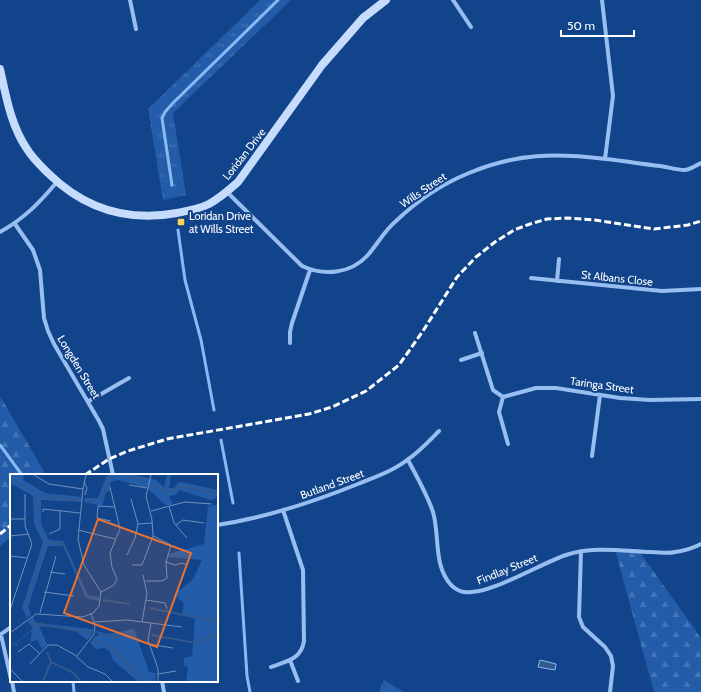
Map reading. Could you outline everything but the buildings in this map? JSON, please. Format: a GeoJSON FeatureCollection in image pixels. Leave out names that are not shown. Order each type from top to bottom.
{"type":"FeatureCollection","features":[{"type":"Feature","properties":{"kind":"street"},"geometry":{"type":"LineString","coordinates":[[130,0],[136,29]]}},
{"type":"Feature","properties":{"kind":"street","name":"Loridan Drive"},"geometry":{"type":"LineString","coordinates":[[0,69],[6,98],[18,133],[34,159],[57,182],[70,192],[97,206],[114,212],[146,217],[164,216],[208,204],[227,192],[238,182],[322,65],[363,18],[386,0]]}},
{"type":"Feature","properties":{"kind":"street"},"geometry":{"type":"LineString","coordinates":[[453,0],[471,27]]}},
{"type":"Feature","properties":{"kind":"street"},"geometry":{"type":"LineString","coordinates":[[602,0],[613,96],[605,159]]}},
{"type":"Feature","properties":{"kind":"street","name":"Wills Street"},"geometry":{"type":"LineString","coordinates":[[227,192],[302,266],[310,270],[334,272],[348,269],[359,263],[367,256],[394,222],[404,213],[449,181],[506,160],[523,157],[562,155],[686,170],[701,163]]}},
{"type":"Feature","properties":{"kind":"street"},"geometry":{"type":"LineString","coordinates":[[0,232],[15,224],[36,207],[57,182]]}},
{"type":"Feature","properties":{"kind":"street","name":"Longden Street"},"geometry":{"type":"LineString","coordinates":[[15,224],[33,250],[40,270],[44,318],[48,331],[103,429],[113,474]]}},
{"type":"Feature","properties":{"kind":"street"},"geometry":{"type":"LineString","coordinates":[[557,281],[559,259]]}},
{"type":"Feature","properties":{"kind":"street"},"geometry":{"type":"LineString","coordinates":[[290,343],[292,323],[310,270]]}},
{"type":"Feature","properties":{"kind":"street","name":"St Albans Close"},"geometry":{"type":"LineString","coordinates":[[531,278],[662,291],[701,289]]}},
{"type":"Feature","properties":{"kind":"street"},"geometry":{"type":"LineString","coordinates":[[475,333],[494,390],[503,397],[499,412],[508,444]]}},
{"type":"Feature","properties":{"kind":"street"},"geometry":{"type":"LineString","coordinates":[[461,360],[482,353]]}},
{"type":"Feature","properties":{"kind":"street"},"geometry":{"type":"LineString","coordinates":[[89,402],[128,378]]}},
{"type":"Feature","properties":{"kind":"street","name":"Taringa Street"},"geometry":{"type":"LineString","coordinates":[[503,397],[536,388],[556,388],[600,395],[650,400],[701,399]]}},
{"type":"Feature","properties":{"kind":"street"},"geometry":{"type":"LineString","coordinates":[[592,456],[600,395]]}},
{"type":"Feature","properties":{"kind":"street","name":"Butland Street"},"geometry":{"type":"LineString","coordinates":[[218,525],[241,521],[283,510],[327,496],[370,479],[397,467],[408,460],[439,431]]}},
{"type":"Feature","properties":{"kind":"street","name":"Findlay Street"},"geometry":{"type":"LineString","coordinates":[[408,460],[419,480],[433,514],[438,557],[443,573],[452,586],[463,592],[478,592],[566,555],[581,551],[597,549],[674,553],[690,549],[701,544]]}},
{"type":"Feature","properties":{"kind":"street"},"geometry":{"type":"LineString","coordinates":[[271,667],[296,657],[300,652],[304,641],[304,579],[301,562],[283,510]]}},
{"type":"Feature","properties":{"kind":"street"},"geometry":{"type":"LineString","coordinates":[[581,551],[579,617],[583,627],[606,647],[611,656],[613,666],[610,692]]}},
{"type":"Feature","properties":{"kind":"street"},"geometry":{"type":"LineString","coordinates":[[10,628],[0,635],[10,676]]}},
{"type":"Feature","properties":{"kind":"street"},"geometry":{"type":"LineString","coordinates":[[290,660],[298,681]]}},
{"type":"Feature","properties":{"kind":"street"},"geometry":{"type":"LineString","coordinates":[[12,682],[14,692]]}},
{"type":"Feature","properties":{"kind":"street"},"geometry":{"type":"LineString","coordinates":[[162,682],[164,692]]}},
{"type":"Feature","properties":{"kind":"green space"},"geometry":{"type":"Polygon","coordinates":[[[260,0],[291,0],[173,113],[186,195],[163,200],[148,109],[260,0]]]}},
{"type":"Feature","properties":{"kind":"green space"},"geometry":{"type":"Polygon","coordinates":[[[0,396],[45,474],[10,474],[10,538],[0,546],[0,396]]]}},
{"type":"Feature","properties":{"kind":"green space"},"geometry":{"type":"Polygon","coordinates":[[[615,550],[639,551],[701,638],[701,692],[654,692],[615,550]]]}},
{"type":"Feature","properties":{"kind":"green space"},"geometry":{"type":"Polygon","coordinates":[[[384,680],[404,692],[379,692],[384,680]]]}},
{"type":"Feature","properties":{"kind":"water"},"geometry":{"type":"Polygon","coordinates":[[[540,660],[556,664],[555,670],[538,667],[540,660]]]}},
{"type":"Feature","properties":{"kind":"waterway"},"geometry":{"type":"LineString","coordinates":[[172,185],[162,118],[165,112],[278,0]]}},
{"type":"Feature","properties":{"kind":"waterway"},"geometry":{"type":"LineString","coordinates":[[178,230],[185,280],[201,340],[214,410]]}},
{"type":"Feature","properties":{"kind":"waterway"},"geometry":{"type":"LineString","coordinates":[[221,440],[233,503]]}},
{"type":"Feature","properties":{"kind":"waterway"},"geometry":{"type":"LineString","coordinates":[[0,445],[21,474]]}},
{"type":"Feature","properties":{"kind":"waterway"},"geometry":{"type":"LineString","coordinates":[[239,553],[247,676],[250,692]]}},
{"type":"Feature","properties":{"kind":"waterway"},"geometry":{"type":"LineString","coordinates":[[73,682],[74,692]]}},
{"type":"Feature","properties":{"kind":"railway"},"geometry":{"type":"LineString","coordinates":[[86,474],[109,459],[128,451],[167,439],[309,414],[332,407],[366,391],[399,365],[423,331],[457,277],[476,257],[495,242],[514,230],[547,219],[567,218],[595,220],[654,229],[688,225],[701,221]]}},
{"type":"Feature","properties":{"kind":"railway"},"geometry":{"type":"LineString","coordinates":[[0,534],[10,526]]}},
{"type":"Feature","properties":{"kind":"place","name":"Loridan Drive at Wills Street"},"geometry":{"type":"Point","coordinates":[181,222]}}]}
